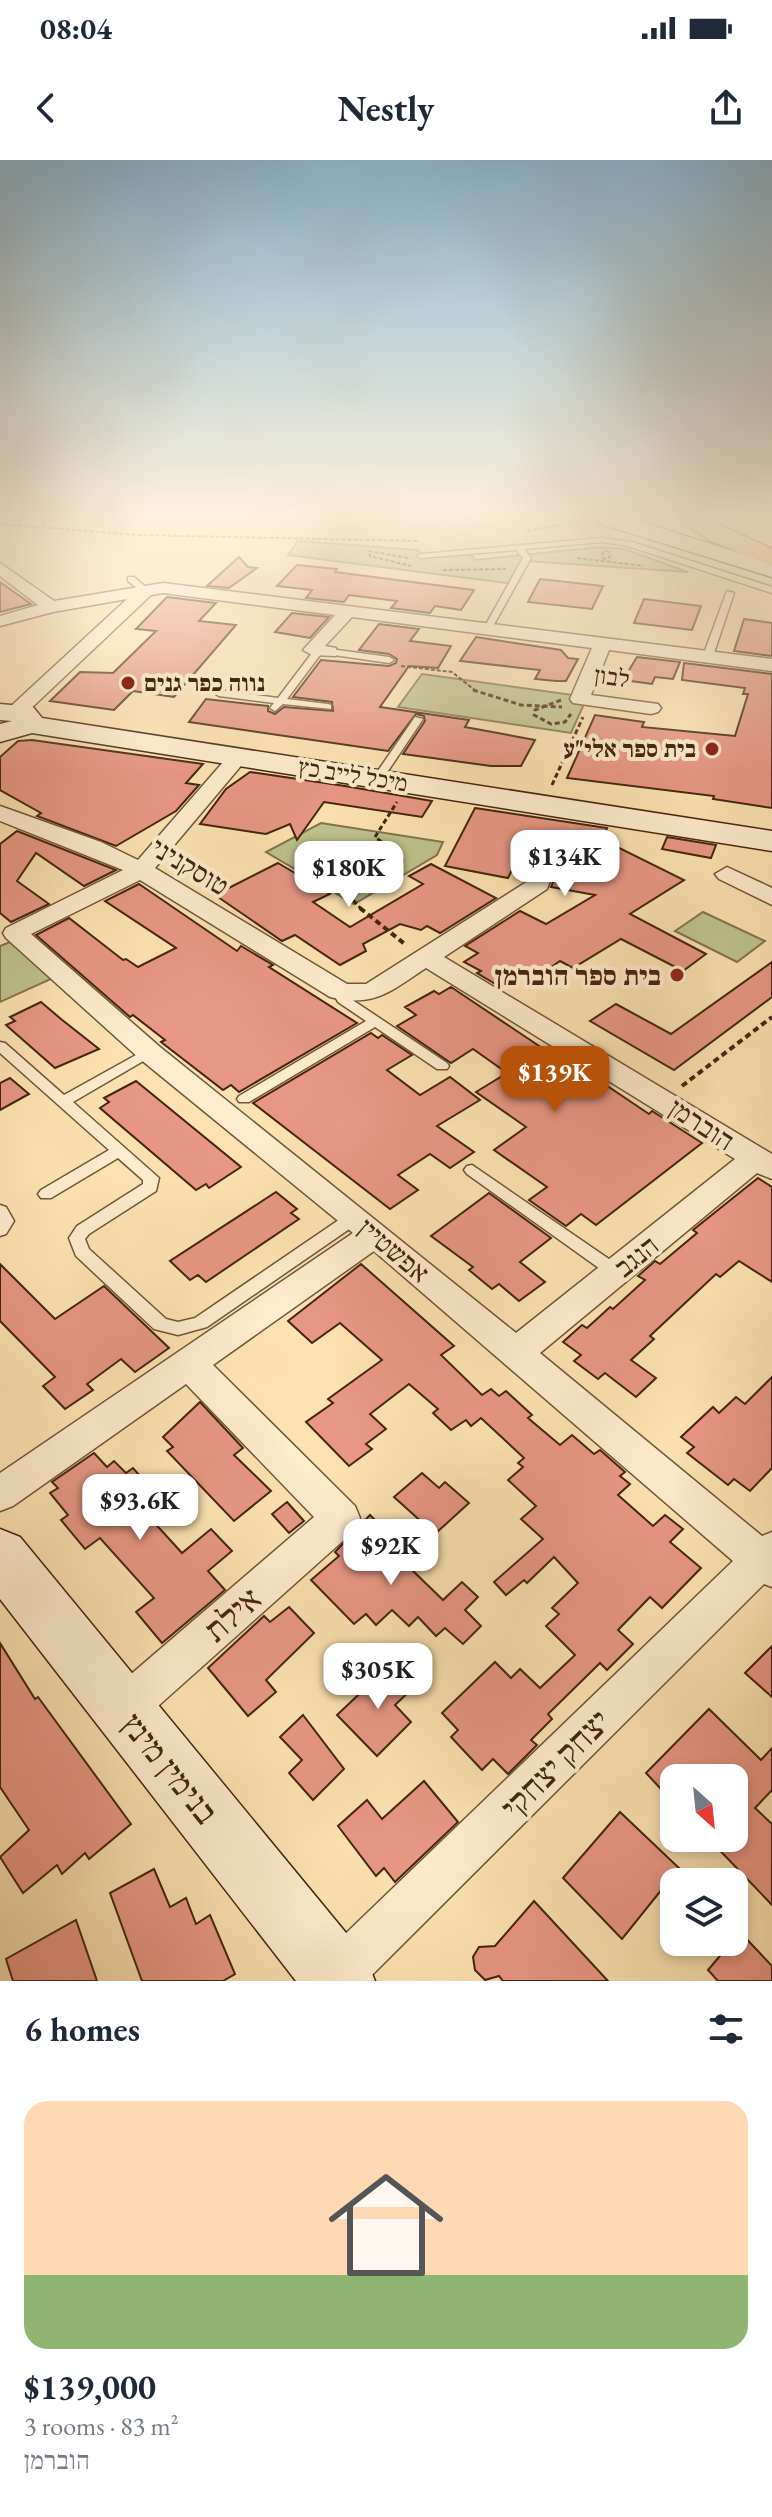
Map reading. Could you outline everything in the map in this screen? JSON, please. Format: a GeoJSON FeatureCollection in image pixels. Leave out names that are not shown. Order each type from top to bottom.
{"type":"FeatureCollection","features":[{"type":"Feature","properties":{"kind":"street"},"geometry":{"type":"LineString","coordinates":[[47,604],[51,607]]}},
{"type":"Feature","properties":{"kind":"street"},"geometry":{"type":"LineString","coordinates":[[0,621],[69,604]]}},
{"type":"Feature","properties":{"kind":"street"},"geometry":{"type":"LineString","coordinates":[[11,720],[132,604]]}},
{"type":"Feature","properties":{"kind":"street"},"geometry":{"type":"LineString","coordinates":[[280,604],[772,665]]}},
{"type":"Feature","properties":{"kind":"street"},"geometry":{"type":"LineString","coordinates":[[324,652],[312,650],[346,613]]}},
{"type":"Feature","properties":{"kind":"street","name":"לבון"},"geometry":{"type":"LineString","coordinates":[[603,643],[585,700],[651,708]]}},
{"type":"Feature","properties":{"kind":"street","name":"מיכל לייב כץ"},"geometry":{"type":"LineString","coordinates":[[11,720],[679,828],[772,838]]}},
{"type":"Feature","properties":{"kind":"street"},"geometry":{"type":"LineString","coordinates":[[141,870],[238,757]]}},
{"type":"Feature","properties":{"kind":"street","name":"טוסקניני"},"geometry":{"type":"LineString","coordinates":[[0,813],[93,847],[141,870],[339,991]]}},
{"type":"Feature","properties":{"kind":"street"},"geometry":{"type":"LineString","coordinates":[[339,991],[355,994],[373,991],[539,884],[546,859]]}},
{"type":"Feature","properties":{"kind":"street","name":"אפשטיין"},"geometry":{"type":"LineString","coordinates":[[141,870],[15,933],[150,1053],[365,1226],[768,1560]]}},
{"type":"Feature","properties":{"kind":"street"},"geometry":{"type":"LineString","coordinates":[[727,874],[772,898]]}},
{"type":"Feature","properties":{"kind":"street","name":"הוברמן"},"geometry":{"type":"LineString","coordinates":[[424,957],[664,1099],[764,1163]]}},
{"type":"Feature","properties":{"kind":"street","name":"הנגב"},"geometry":{"type":"LineString","coordinates":[[516,1353],[616,1272],[764,1163]]}},
{"type":"Feature","properties":{"kind":"street"},"geometry":{"type":"LineString","coordinates":[[0,1494],[188,1363],[365,1226]]}},
{"type":"Feature","properties":{"kind":"street","name":"אילת"},"geometry":{"type":"LineString","coordinates":[[123,1709],[341,1518],[188,1363]]}},
{"type":"Feature","properties":{"kind":"street","name":"בנימין מינץ"},"geometry":{"type":"LineString","coordinates":[[1,1559],[336,1980]]}},
{"type":"Feature","properties":{"kind":"street","name":"יצחק יצחקי"},"geometry":{"type":"LineString","coordinates":[[336,1980],[768,1560]]}},
{"type":"Feature","properties":{"kind":"lane"},"geometry":{"type":"LineString","coordinates":[[488,628],[501,604]]}},
{"type":"Feature","properties":{"kind":"lane"},"geometry":{"type":"LineString","coordinates":[[708,656],[726,604]]}},
{"type":"Feature","properties":{"kind":"lane"},"geometry":{"type":"LineString","coordinates":[[278,705],[324,652],[389,660]]}},
{"type":"Feature","properties":{"kind":"lane"},"geometry":{"type":"LineString","coordinates":[[219,693],[278,705],[328,707]]}},
{"type":"Feature","properties":{"kind":"lane"},"geometry":{"type":"LineString","coordinates":[[378,778],[418,719]]}},
{"type":"Feature","properties":{"kind":"lane"},"geometry":{"type":"LineString","coordinates":[[339,991],[343,999],[442,1066]]}},
{"type":"Feature","properties":{"kind":"lane"},"geometry":{"type":"LineString","coordinates":[[244,1099],[375,1021]]}},
{"type":"Feature","properties":{"kind":"lane"},"geometry":{"type":"LineString","coordinates":[[0,1046],[151,1178],[151,1187],[83,1230],[77,1238],[78,1244],[160,1324],[175,1330],[190,1329],[365,1226]]}},
{"type":"Feature","properties":{"kind":"lane"},"geometry":{"type":"LineString","coordinates":[[64,1101],[150,1053]]}},
{"type":"Feature","properties":{"kind":"lane"},"geometry":{"type":"LineString","coordinates":[[46,1194],[120,1150]]}},
{"type":"Feature","properties":{"kind":"lane"},"geometry":{"type":"LineString","coordinates":[[472,1170],[616,1272]]}},
{"type":"Feature","properties":{"kind":"lane"},"geometry":{"type":"LineString","coordinates":[[0,1211],[6,1221],[0,1230]]}},
{"type":"Feature","properties":{"kind":"path"},"geometry":{"type":"LineString","coordinates":[[389,660],[386,664],[452,672],[474,691],[521,705],[547,706],[571,711],[571,718],[565,722],[551,724],[534,715],[535,710],[547,706],[561,700],[585,700],[559,769]]}},
{"type":"Feature","properties":{"kind":"path"},"geometry":{"type":"LineString","coordinates":[[408,783],[375,837],[402,857],[402,864],[389,875],[357,880],[342,888],[354,904],[424,957]]}},
{"type":"Feature","properties":{"kind":"path"},"geometry":{"type":"LineString","coordinates":[[664,1099],[772,1017]]}},
{"type":"Feature","properties":{"kind":"green space"},"geometry":{"type":"Polygon","coordinates":[[[422,674],[573,695],[571,702],[584,704],[571,733],[398,707],[422,674]]]}},
{"type":"Feature","properties":{"kind":"green space"},"geometry":{"type":"Polygon","coordinates":[[[321,823],[443,842],[437,855],[354,904],[266,852],[321,823]]]}},
{"type":"Feature","properties":{"kind":"green space"},"geometry":{"type":"Polygon","coordinates":[[[703,912],[765,941],[737,962],[675,931],[703,912]]]}},
{"type":"Feature","properties":{"kind":"green space"},"geometry":{"type":"Polygon","coordinates":[[[10,942],[53,978],[0,1002],[0,946],[10,942]]]}},
{"type":"Feature","properties":{"kind":"building"},"geometry":{"type":"Polygon","coordinates":[[[0,604],[31,604],[0,612],[0,604]]]}},
{"type":"Feature","properties":{"kind":"building"},"geometry":{"type":"Polygon","coordinates":[[[160,604],[215,604],[199,621],[236,625],[174,697],[133,691],[114,710],[50,701],[80,672],[113,673],[156,631],[136,629],[160,604]]]}},
{"type":"Feature","properties":{"kind":"building"},"geometry":{"type":"Polygon","coordinates":[[[394,604],[465,604],[461,610],[435,606],[430,613],[391,608],[394,604]]]}},
{"type":"Feature","properties":{"kind":"building"},"geometry":{"type":"Polygon","coordinates":[[[546,604],[594,604],[592,609],[546,604]]]}},
{"type":"Feature","properties":{"kind":"building"},"geometry":{"type":"Polygon","coordinates":[[[642,604],[701,606],[692,630],[634,623],[642,604]]]}},
{"type":"Feature","properties":{"kind":"building"},"geometry":{"type":"Polygon","coordinates":[[[292,613],[329,617],[310,638],[275,632],[292,613]]]}},
{"type":"Feature","properties":{"kind":"building"},"geometry":{"type":"Polygon","coordinates":[[[744,619],[772,623],[772,656],[734,651],[744,619]]]}},
{"type":"Feature","properties":{"kind":"building"},"geometry":{"type":"Polygon","coordinates":[[[379,624],[419,629],[410,641],[451,646],[438,668],[409,666],[380,707],[469,720],[465,727],[535,740],[521,766],[491,766],[403,754],[425,721],[424,716],[416,714],[388,751],[189,722],[206,699],[268,706],[268,711],[275,714],[284,707],[333,711],[332,702],[293,697],[321,660],[389,666],[396,663],[397,659],[389,654],[359,650],[379,624]]]}},
{"type":"Feature","properties":{"kind":"building"},"geometry":{"type":"Polygon","coordinates":[[[476,637],[561,650],[568,658],[578,659],[566,681],[535,679],[540,670],[460,661],[476,637]]]}},
{"type":"Feature","properties":{"kind":"building"},"geometry":{"type":"Polygon","coordinates":[[[637,657],[680,662],[673,679],[655,677],[652,684],[623,680],[637,657]]]}},
{"type":"Feature","properties":{"kind":"building"},"geometry":{"type":"Polygon","coordinates":[[[684,663],[772,674],[772,808],[713,799],[714,796],[567,778],[595,715],[644,722],[642,727],[735,736],[748,694],[743,694],[745,688],[682,680],[684,663]]]}},
{"type":"Feature","properties":{"kind":"building"},"geometry":{"type":"Polygon","coordinates":[[[32,740],[203,764],[186,783],[199,785],[176,811],[116,846],[37,816],[41,813],[0,790],[0,757],[18,741],[32,740]]]}},
{"type":"Feature","properties":{"kind":"building"},"geometry":{"type":"Polygon","coordinates":[[[250,772],[432,801],[422,817],[324,802],[297,840],[290,824],[266,834],[200,824],[226,789],[250,772]]]}},
{"type":"Feature","properties":{"kind":"building"},"geometry":{"type":"Polygon","coordinates":[[[475,808],[607,828],[603,840],[684,880],[630,914],[706,954],[683,971],[621,939],[573,968],[560,961],[536,978],[522,975],[502,988],[477,973],[481,971],[464,962],[478,953],[465,946],[520,911],[546,924],[595,895],[551,887],[570,842],[528,836],[508,878],[445,866],[475,808]]]}},
{"type":"Feature","properties":{"kind":"building"},"geometry":{"type":"Polygon","coordinates":[[[17,831],[116,870],[84,886],[36,853],[17,881],[49,904],[11,922],[0,913],[0,844],[17,831]]]}},
{"type":"Feature","properties":{"kind":"building"},"geometry":{"type":"Polygon","coordinates":[[[667,837],[716,845],[711,858],[662,849],[667,837]]]}},
{"type":"Feature","properties":{"kind":"building"},"geometry":{"type":"Polygon","coordinates":[[[278,863],[330,894],[313,902],[350,927],[423,884],[409,876],[431,864],[496,898],[440,933],[427,926],[421,930],[400,924],[363,944],[366,951],[340,965],[295,935],[282,941],[215,895],[278,863]]]}},
{"type":"Feature","properties":{"kind":"building"},"geometry":{"type":"Polygon","coordinates":[[[139,884],[237,951],[241,946],[273,965],[269,967],[357,1023],[239,1092],[231,1085],[223,1090],[161,1042],[165,1040],[133,1015],[130,1017],[36,935],[69,918],[123,960],[138,967],[176,948],[105,901],[139,884]]]}},
{"type":"Feature","properties":{"kind":"building"},"geometry":{"type":"Polygon","coordinates":[[[772,962],[772,997],[674,1070],[590,1021],[616,1004],[671,1034],[772,962]]]}},
{"type":"Feature","properties":{"kind":"building"},"geometry":{"type":"Polygon","coordinates":[[[451,987],[587,1078],[591,1075],[649,1114],[652,1111],[702,1143],[596,1225],[581,1214],[566,1226],[529,1200],[547,1187],[494,1150],[526,1127],[476,1092],[507,1073],[473,1049],[451,1063],[397,1026],[416,1015],[405,1007],[434,991],[439,994],[451,987]]]}},
{"type":"Feature","properties":{"kind":"building"},"geometry":{"type":"Polygon","coordinates":[[[41,1002],[99,1049],[55,1068],[6,1025],[15,1021],[10,1017],[41,1002]]]}},
{"type":"Feature","properties":{"kind":"building"},"geometry":{"type":"Polygon","coordinates":[[[371,1033],[378,1038],[382,1035],[412,1055],[387,1070],[420,1095],[450,1077],[480,1100],[437,1126],[474,1152],[450,1168],[430,1154],[398,1175],[418,1190],[390,1209],[253,1103],[371,1033]]]}},
{"type":"Feature","properties":{"kind":"building"},"geometry":{"type":"Polygon","coordinates":[[[10,1078],[29,1094],[0,1110],[0,1083],[10,1078]]]}},
{"type":"Feature","properties":{"kind":"building"},"geometry":{"type":"Polygon","coordinates":[[[136,1081],[241,1167],[209,1188],[206,1184],[196,1190],[100,1108],[109,1102],[104,1098],[136,1081]]]}},
{"type":"Feature","properties":{"kind":"building"},"geometry":{"type":"Polygon","coordinates":[[[758,1178],[772,1187],[772,1282],[739,1261],[720,1277],[716,1274],[650,1336],[654,1339],[631,1360],[656,1378],[636,1397],[605,1373],[598,1379],[574,1361],[581,1355],[563,1342],[582,1325],[587,1328],[610,1307],[613,1309],[645,1280],[638,1276],[655,1261],[660,1264],[697,1233],[693,1230],[758,1178]]]}},
{"type":"Feature","properties":{"kind":"building"},"geometry":{"type":"Polygon","coordinates":[[[276,1192],[297,1209],[291,1213],[299,1219],[206,1282],[198,1275],[190,1280],[170,1261],[276,1192]]]}},
{"type":"Feature","properties":{"kind":"building"},"geometry":{"type":"Polygon","coordinates":[[[489,1193],[551,1238],[520,1262],[545,1282],[519,1301],[499,1284],[492,1289],[469,1270],[473,1267],[431,1236],[489,1193]]]}},
{"type":"Feature","properties":{"kind":"building"},"geometry":{"type":"Polygon","coordinates":[[[0,1264],[55,1319],[104,1286],[169,1348],[135,1372],[121,1359],[87,1384],[93,1390],[65,1409],[43,1386],[55,1377],[0,1321],[0,1264]]]}},
{"type":"Feature","properties":{"kind":"building"},"geometry":{"type":"Polygon","coordinates":[[[361,1264],[454,1346],[441,1355],[482,1395],[491,1389],[499,1396],[506,1391],[532,1415],[528,1418],[560,1445],[572,1435],[594,1454],[600,1450],[625,1472],[620,1476],[630,1484],[618,1495],[653,1526],[665,1515],[683,1529],[670,1542],[701,1568],[662,1608],[650,1597],[618,1630],[633,1644],[607,1670],[600,1663],[548,1714],[552,1719],[531,1740],[537,1745],[508,1774],[493,1759],[482,1770],[451,1737],[458,1730],[442,1713],[495,1662],[511,1678],[520,1669],[540,1688],[575,1655],[546,1626],[559,1614],[552,1608],[578,1583],[554,1557],[527,1583],[524,1580],[506,1595],[494,1582],[543,1539],[521,1519],[536,1506],[508,1480],[523,1467],[518,1463],[524,1458],[481,1418],[471,1426],[466,1420],[451,1430],[433,1413],[438,1409],[409,1384],[370,1414],[386,1429],[366,1444],[372,1449],[349,1466],[306,1422],[333,1403],[328,1399],[382,1360],[340,1323],[312,1343],[288,1321],[361,1264]]]}},
{"type":"Feature","properties":{"kind":"building"},"geometry":{"type":"Polygon","coordinates":[[[772,1377],[772,1468],[750,1491],[734,1479],[728,1485],[687,1453],[694,1447],[681,1437],[713,1407],[719,1413],[736,1397],[745,1404],[772,1377]]]}},
{"type":"Feature","properties":{"kind":"building"},"geometry":{"type":"Polygon","coordinates":[[[200,1402],[243,1448],[234,1455],[271,1491],[234,1521],[167,1451],[173,1447],[163,1437],[200,1402]]]}},
{"type":"Feature","properties":{"kind":"building"},"geometry":{"type":"Polygon","coordinates":[[[94,1453],[107,1467],[114,1461],[126,1473],[133,1468],[157,1495],[140,1507],[182,1553],[211,1529],[232,1551],[208,1571],[225,1590],[162,1643],[136,1612],[154,1598],[100,1538],[85,1549],[61,1520],[68,1515],[50,1493],[58,1488],[52,1482],[94,1453]]]}},
{"type":"Feature","properties":{"kind":"building"},"geometry":{"type":"Polygon","coordinates":[[[422,1473],[439,1488],[445,1482],[469,1503],[435,1534],[394,1497],[422,1473]]]}},
{"type":"Feature","properties":{"kind":"building"},"geometry":{"type":"Polygon","coordinates":[[[287,1502],[304,1521],[289,1533],[272,1514],[287,1502]]]}},
{"type":"Feature","properties":{"kind":"building"},"geometry":{"type":"Polygon","coordinates":[[[370,1515],[383,1528],[376,1535],[443,1600],[462,1582],[478,1597],[465,1610],[481,1626],[463,1644],[445,1628],[436,1636],[418,1617],[409,1626],[392,1610],[376,1625],[366,1614],[354,1624],[311,1580],[339,1556],[335,1552],[370,1515]]]}},
{"type":"Feature","properties":{"kind":"building"},"geometry":{"type":"Polygon","coordinates":[[[289,1607],[314,1633],[266,1680],[276,1692],[248,1716],[208,1668],[264,1616],[270,1622],[289,1607]]]}},
{"type":"Feature","properties":{"kind":"building"},"geometry":{"type":"Polygon","coordinates":[[[0,1643],[35,1699],[38,1697],[131,1824],[89,1859],[85,1853],[62,1874],[57,1865],[23,1893],[0,1857],[29,1830],[0,1787],[0,1643]]]}},
{"type":"Feature","properties":{"kind":"building"},"geometry":{"type":"Polygon","coordinates":[[[772,1646],[772,1697],[745,1673],[772,1646]]]}},
{"type":"Feature","properties":{"kind":"building"},"geometry":{"type":"Polygon","coordinates":[[[390,1665],[413,1688],[395,1705],[411,1722],[377,1756],[337,1715],[390,1665]]]}},
{"type":"Feature","properties":{"kind":"building"},"geometry":{"type":"Polygon","coordinates":[[[709,1709],[761,1760],[772,1748],[772,1790],[755,1808],[772,1824],[772,1905],[748,1880],[748,1868],[737,1868],[721,1852],[748,1852],[748,1764],[660,1764],[660,1788],[646,1773],[709,1709]]]}},
{"type":"Feature","properties":{"kind":"building"},"geometry":{"type":"Polygon","coordinates":[[[303,1715],[344,1769],[313,1800],[289,1773],[302,1760],[280,1737],[303,1715]]]}},
{"type":"Feature","properties":{"kind":"building"},"geometry":{"type":"Polygon","coordinates":[[[424,1781],[458,1822],[395,1882],[384,1868],[376,1876],[338,1826],[367,1800],[382,1819],[424,1781]]]}},
{"type":"Feature","properties":{"kind":"building"},"geometry":{"type":"Polygon","coordinates":[[[620,1812],[679,1868],[660,1868],[660,1892],[622,1939],[563,1878],[620,1812]]]}},
{"type":"Feature","properties":{"kind":"building"},"geometry":{"type":"Polygon","coordinates":[[[154,1869],[170,1907],[186,1898],[196,1924],[210,1915],[235,1974],[223,1981],[142,1981],[110,1893],[154,1869]]]}},
{"type":"Feature","properties":{"kind":"building"},"geometry":{"type":"Polygon","coordinates":[[[534,1901],[608,1981],[503,1981],[499,1976],[485,1980],[475,1970],[473,1957],[479,1947],[495,1946],[534,1901]]]}},
{"type":"Feature","properties":{"kind":"building"},"geometry":{"type":"Polygon","coordinates":[[[76,1920],[97,1981],[13,1981],[6,1959],[76,1920]]]}},
{"type":"Feature","properties":{"kind":"building"},"geometry":{"type":"Polygon","coordinates":[[[748,1940],[772,1966],[772,1981],[718,1981],[708,1970],[720,1956],[748,1956],[748,1940]]]}},
{"type":"Feature","properties":{"kind":"place","name":"נווה כפר גנים"},"geometry":{"type":"Point","coordinates":[128,683]}},
{"type":"Feature","properties":{"kind":"place","name":"בית ספר אלי\"ע"},"geometry":{"type":"Point","coordinates":[712,749]}},
{"type":"Feature","properties":{"kind":"place","name":"בית ספר הוברמן"},"geometry":{"type":"Point","coordinates":[677,975]}}]}
